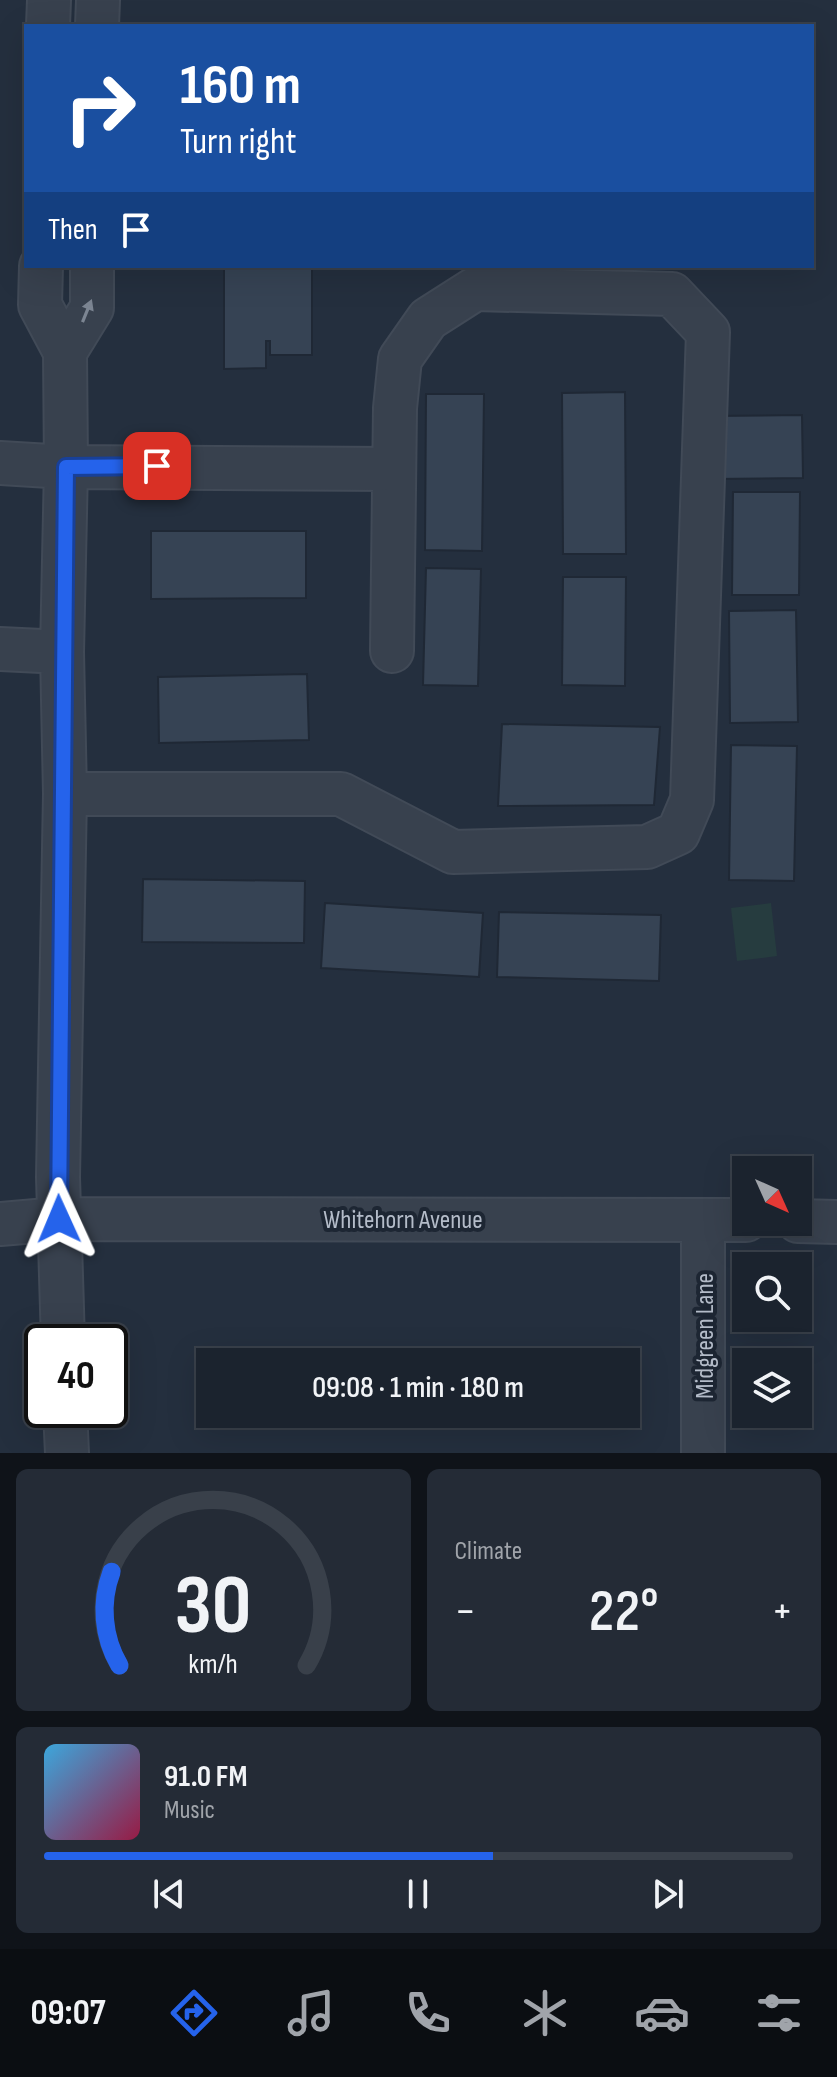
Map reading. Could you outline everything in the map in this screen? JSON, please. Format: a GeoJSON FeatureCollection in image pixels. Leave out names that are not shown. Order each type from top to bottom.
{"type":"FeatureCollection","features":[{"type":"Feature","properties":{"kind":"street"},"geometry":{"type":"LineString","coordinates":[[48,24],[49,0]]}},
{"type":"Feature","properties":{"kind":"street"},"geometry":{"type":"LineString","coordinates":[[97,24],[98,0]]}},
{"type":"Feature","properties":{"kind":"street"},"geometry":{"type":"LineString","coordinates":[[41,268],[40,305],[65,352],[62,652],[65,794],[59,1219],[62,1324]]}},
{"type":"Feature","properties":{"kind":"street"},"geometry":{"type":"LineString","coordinates":[[65,352],[92,308],[92,268]]}},
{"type":"Feature","properties":{"kind":"street"},"geometry":{"type":"LineString","coordinates":[[65,794],[341,794],[453,852],[647,847],[678,833],[692,800],[708,332],[672,294],[475,289],[428,319],[400,359],[394,469],[392,651]]}},
{"type":"Feature","properties":{"kind":"street"},"geometry":{"type":"LineString","coordinates":[[0,463],[66,467],[394,469]]}},
{"type":"Feature","properties":{"kind":"street"},"geometry":{"type":"LineString","coordinates":[[0,649],[62,652]]}},
{"type":"Feature","properties":{"kind":"street","name":"Whitehorn Avenue"},"geometry":{"type":"LineString","coordinates":[[0,1224],[59,1219],[732,1220]]}},
{"type":"Feature","properties":{"kind":"street","name":"Midgreen Lane"},"geometry":{"type":"LineString","coordinates":[[703,1220],[703,1453]]}},
{"type":"Feature","properties":{"kind":"street"},"geometry":{"type":"LineString","coordinates":[[812,1221],[837,1222]]}},
{"type":"Feature","properties":{"kind":"street"},"geometry":{"type":"LineString","coordinates":[[66,1428],[67,1453]]}},
{"type":"Feature","properties":{"kind":"green space"},"geometry":{"type":"Polygon","coordinates":[[[771,903],[777,956],[737,961],[731,908],[771,903]]]}},
{"type":"Feature","properties":{"kind":"building"},"geometry":{"type":"Polygon","coordinates":[[[224,268],[312,268],[312,355],[270,355],[270,341],[266,341],[266,368],[224,369],[224,268]]]}},
{"type":"Feature","properties":{"kind":"building"},"geometry":{"type":"Polygon","coordinates":[[[625,392],[626,554],[563,554],[562,393],[625,392]]]}},
{"type":"Feature","properties":{"kind":"building"},"geometry":{"type":"Polygon","coordinates":[[[426,394],[484,394],[482,551],[425,550],[426,394]]]}},
{"type":"Feature","properties":{"kind":"building"},"geometry":{"type":"Polygon","coordinates":[[[802,415],[803,478],[712,479],[711,416],[802,415]]]}},
{"type":"Feature","properties":{"kind":"building"},"geometry":{"type":"Polygon","coordinates":[[[733,492],[800,492],[799,595],[732,595],[733,492]]]}},
{"type":"Feature","properties":{"kind":"building"},"geometry":{"type":"Polygon","coordinates":[[[151,531],[306,531],[306,598],[151,599],[151,531]]]}},
{"type":"Feature","properties":{"kind":"building"},"geometry":{"type":"Polygon","coordinates":[[[426,568],[481,569],[478,686],[423,685],[426,568]]]}},
{"type":"Feature","properties":{"kind":"building"},"geometry":{"type":"Polygon","coordinates":[[[563,577],[626,577],[625,686],[562,685],[563,577]]]}},
{"type":"Feature","properties":{"kind":"building"},"geometry":{"type":"Polygon","coordinates":[[[796,610],[798,722],[730,723],[729,611],[796,610]]]}},
{"type":"Feature","properties":{"kind":"building"},"geometry":{"type":"Polygon","coordinates":[[[307,674],[309,740],[159,743],[158,677],[307,674]]]}},
{"type":"Feature","properties":{"kind":"building"},"geometry":{"type":"Polygon","coordinates":[[[502,724],[660,727],[654,805],[498,806],[502,724]]]}},
{"type":"Feature","properties":{"kind":"building"},"geometry":{"type":"Polygon","coordinates":[[[731,745],[797,746],[794,881],[729,880],[731,745]]]}},
{"type":"Feature","properties":{"kind":"building"},"geometry":{"type":"Polygon","coordinates":[[[143,879],[305,881],[304,943],[142,942],[143,879]]]}},
{"type":"Feature","properties":{"kind":"building"},"geometry":{"type":"Polygon","coordinates":[[[325,903],[483,913],[479,977],[321,968],[325,903]]]}},
{"type":"Feature","properties":{"kind":"building"},"geometry":{"type":"Polygon","coordinates":[[[499,912],[661,915],[659,981],[497,977],[499,912]]]}},
{"type":"Feature","properties":{"kind":"route"},"geometry":{"type":"LineString","coordinates":[[59,1219],[66,467],[157,466]]}}]}
